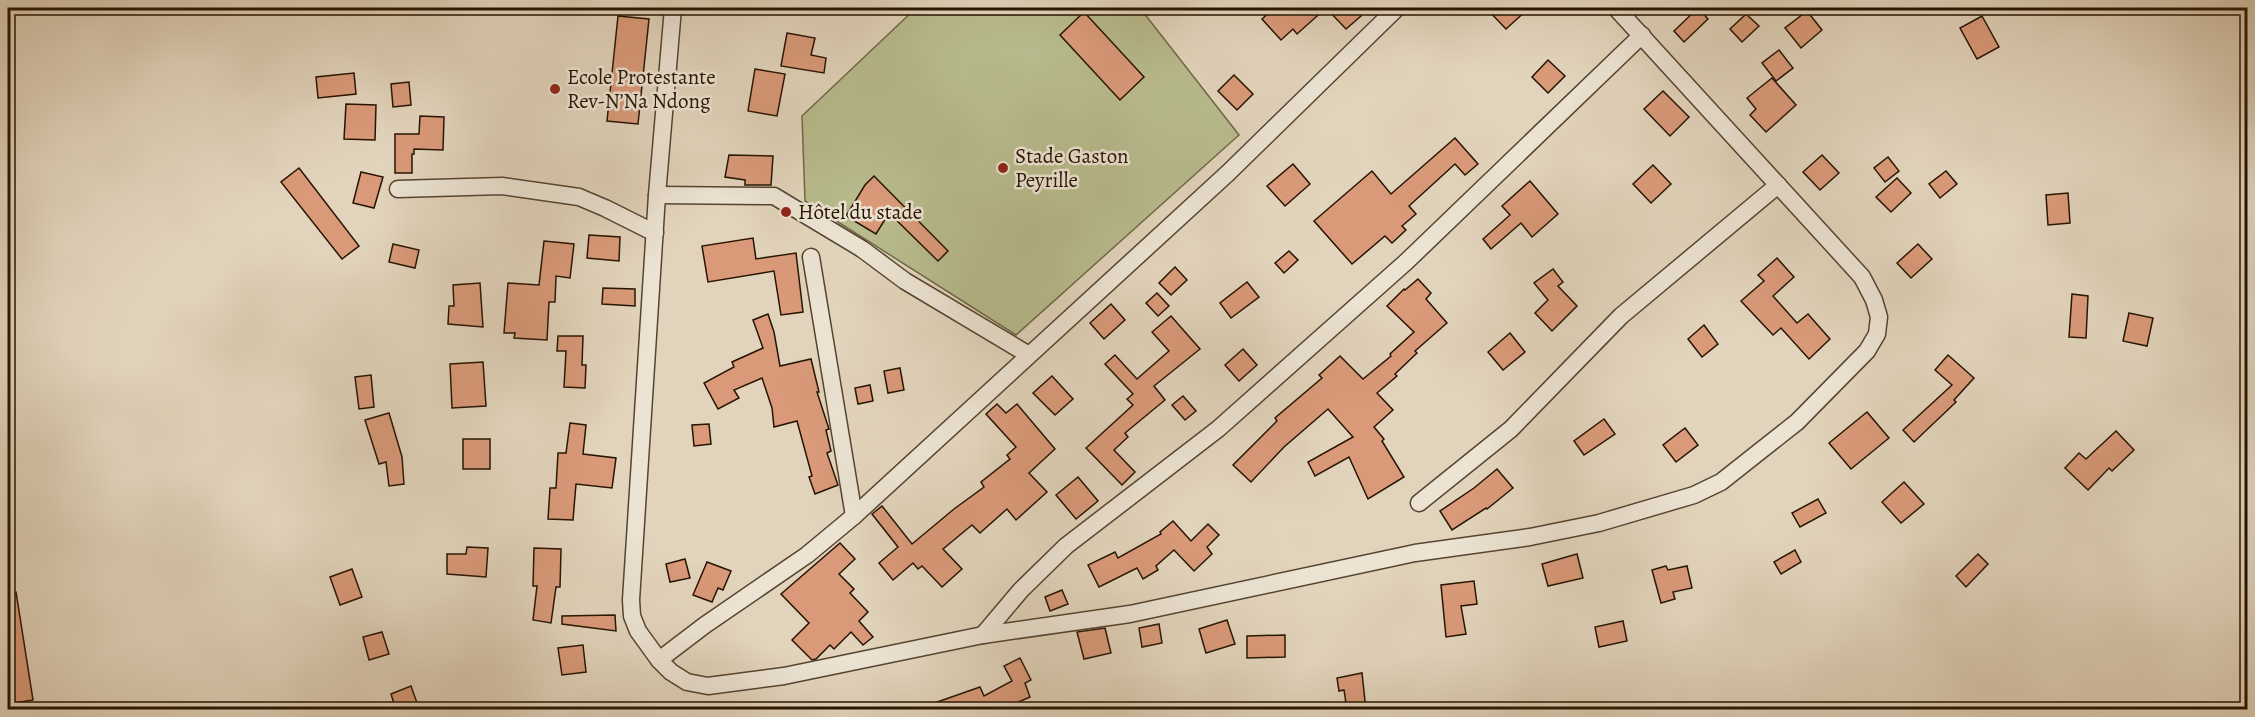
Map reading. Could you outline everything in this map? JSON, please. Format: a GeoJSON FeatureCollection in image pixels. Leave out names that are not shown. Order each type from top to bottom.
{"type":"FeatureCollection","features":[{"type":"Feature","properties":{"kind":"street"},"geometry":{"type":"LineString","coordinates":[[673,8],[657,195],[631,600],[632,616],[638,631],[659,660],[671,672],[687,682],[708,686],[784,676],[983,635],[1130,614],[1415,553],[1530,537],[1599,523],[1695,495],[1721,482],[1797,422],[1867,351],[1877,334],[1879,318],[1874,300],[1862,277],[1616,8]]}},
{"type":"Feature","properties":{"kind":"street"},"geometry":{"type":"LineString","coordinates":[[659,660],[705,625],[807,555],[854,516],[1228,173],[1397,8]]}},
{"type":"Feature","properties":{"kind":"street"},"geometry":{"type":"LineString","coordinates":[[983,635],[1021,590],[1066,546],[1227,422],[1406,262],[1642,35]]}},
{"type":"Feature","properties":{"kind":"street"},"geometry":{"type":"LineString","coordinates":[[1419,503],[1511,429],[1621,316],[1778,184]]}},
{"type":"Feature","properties":{"kind":"street"},"geometry":{"type":"LineString","coordinates":[[399,189],[502,186],[579,197],[655,233]]}},
{"type":"Feature","properties":{"kind":"street"},"geometry":{"type":"LineString","coordinates":[[657,195],[774,196],[862,249],[905,281],[1029,355]]}},
{"type":"Feature","properties":{"kind":"street"},"geometry":{"type":"LineString","coordinates":[[811,257],[854,516]]}},
{"type":"Feature","properties":{"kind":"green space","name":"Stade Gaston Peyrille"},"geometry":{"type":"Polygon","coordinates":[[[916,8],[1140,8],[1239,135],[1016,335],[805,201],[802,116],[916,8]]]}},
{"type":"Feature","properties":{"kind":"building"},"geometry":{"type":"Polygon","coordinates":[[[1274,8],[1326,8],[1297,34],[1293,29],[1281,40],[1262,19],[1274,8]]]}},
{"type":"Feature","properties":{"kind":"building"},"geometry":{"type":"Polygon","coordinates":[[[1326,8],[1353,8],[1361,16],[1346,29],[1326,8]]]}},
{"type":"Feature","properties":{"kind":"building"},"geometry":{"type":"Polygon","coordinates":[[[1486,8],[1529,8],[1506,29],[1486,8]]]}},
{"type":"Feature","properties":{"kind":"building"},"geometry":{"type":"Polygon","coordinates":[[[1698,8],[1708,19],[1684,42],[1674,31],[1698,8]]]}},
{"type":"Feature","properties":{"kind":"building"},"geometry":{"type":"Polygon","coordinates":[[[1807,11],[1822,30],[1801,48],[1785,28],[1807,11]]]}},
{"type":"Feature","properties":{"kind":"building"},"geometry":{"type":"Polygon","coordinates":[[[1084,12],[1144,77],[1120,100],[1060,35],[1084,12]]]}},
{"type":"Feature","properties":{"kind":"building"},"geometry":{"type":"Polygon","coordinates":[[[1746,14],[1759,26],[1742,42],[1730,29],[1746,14]]]}},
{"type":"Feature","properties":{"kind":"building"},"geometry":{"type":"Polygon","coordinates":[[[618,16],[649,19],[638,124],[607,121],[618,16]]]}},
{"type":"Feature","properties":{"kind":"building"},"geometry":{"type":"Polygon","coordinates":[[[1982,16],[1999,47],[1977,59],[1960,28],[1982,16]]]}},
{"type":"Feature","properties":{"kind":"building"},"geometry":{"type":"Polygon","coordinates":[[[787,33],[815,38],[811,55],[826,58],[824,73],[781,66],[787,33]]]}},
{"type":"Feature","properties":{"kind":"building"},"geometry":{"type":"Polygon","coordinates":[[[1779,50],[1793,68],[1776,81],[1762,63],[1779,50]]]}},
{"type":"Feature","properties":{"kind":"building"},"geometry":{"type":"Polygon","coordinates":[[[1548,60],[1565,76],[1548,93],[1532,77],[1548,60]]]}},
{"type":"Feature","properties":{"kind":"building"},"geometry":{"type":"Polygon","coordinates":[[[755,69],[785,74],[777,116],[748,111],[755,69]]]}},
{"type":"Feature","properties":{"kind":"building"},"geometry":{"type":"Polygon","coordinates":[[[354,73],[356,94],[318,98],[316,77],[354,73]]]}},
{"type":"Feature","properties":{"kind":"building"},"geometry":{"type":"Polygon","coordinates":[[[1234,75],[1253,94],[1237,110],[1218,91],[1234,75]]]}},
{"type":"Feature","properties":{"kind":"building"},"geometry":{"type":"Polygon","coordinates":[[[1772,78],[1796,105],[1766,132],[1750,115],[1756,109],[1747,98],[1772,78]]]}},
{"type":"Feature","properties":{"kind":"building"},"geometry":{"type":"Polygon","coordinates":[[[409,82],[411,105],[393,107],[391,84],[409,82]]]}},
{"type":"Feature","properties":{"kind":"building"},"geometry":{"type":"Polygon","coordinates":[[[1663,91],[1689,117],[1670,136],[1644,109],[1663,91]]]}},
{"type":"Feature","properties":{"kind":"building"},"geometry":{"type":"Polygon","coordinates":[[[346,104],[376,105],[375,140],[344,139],[346,104]]]}},
{"type":"Feature","properties":{"kind":"building"},"geometry":{"type":"Polygon","coordinates":[[[420,116],[444,117],[443,150],[414,149],[412,173],[395,173],[395,134],[419,134],[420,116]]]}},
{"type":"Feature","properties":{"kind":"building"},"geometry":{"type":"Polygon","coordinates":[[[1455,138],[1478,164],[1465,175],[1455,164],[1409,206],[1416,214],[1402,226],[1406,230],[1392,243],[1385,236],[1352,264],[1314,221],[1372,171],[1391,194],[1455,138]]]}},
{"type":"Feature","properties":{"kind":"building"},"geometry":{"type":"Polygon","coordinates":[[[729,155],[773,156],[771,185],[745,185],[745,180],[725,177],[729,155]]]}},
{"type":"Feature","properties":{"kind":"building"},"geometry":{"type":"Polygon","coordinates":[[[1822,155],[1839,173],[1820,190],[1803,172],[1822,155]]]}},
{"type":"Feature","properties":{"kind":"building"},"geometry":{"type":"Polygon","coordinates":[[[1888,157],[1899,171],[1885,182],[1874,168],[1888,157]]]}},
{"type":"Feature","properties":{"kind":"building"},"geometry":{"type":"Polygon","coordinates":[[[1293,164],[1310,184],[1285,206],[1267,186],[1293,164]]]}},
{"type":"Feature","properties":{"kind":"building"},"geometry":{"type":"Polygon","coordinates":[[[1653,165],[1671,184],[1651,203],[1633,184],[1653,165]]]}},
{"type":"Feature","properties":{"kind":"building"},"geometry":{"type":"Polygon","coordinates":[[[299,168],[359,246],[342,259],[281,182],[299,168]]]}},
{"type":"Feature","properties":{"kind":"building"},"geometry":{"type":"Polygon","coordinates":[[[1946,171],[1957,184],[1940,198],[1929,184],[1946,171]]]}},
{"type":"Feature","properties":{"kind":"building"},"geometry":{"type":"Polygon","coordinates":[[[361,172],[383,177],[374,208],[353,203],[361,172]]]}},
{"type":"Feature","properties":{"kind":"building"},"geometry":{"type":"Polygon","coordinates":[[[874,176],[948,251],[938,261],[889,213],[876,234],[846,216],[865,185],[874,176]]]}},
{"type":"Feature","properties":{"kind":"building"},"geometry":{"type":"Polygon","coordinates":[[[1897,178],[1911,193],[1891,212],[1876,197],[1897,178]]]}},
{"type":"Feature","properties":{"kind":"building"},"geometry":{"type":"Polygon","coordinates":[[[1530,181],[1558,214],[1532,237],[1521,223],[1491,249],[1483,239],[1510,215],[1502,206],[1530,181]]]}},
{"type":"Feature","properties":{"kind":"building"},"geometry":{"type":"Polygon","coordinates":[[[2068,193],[2070,223],[2048,225],[2046,195],[2068,193]]]}},
{"type":"Feature","properties":{"kind":"building"},"geometry":{"type":"Polygon","coordinates":[[[589,235],[620,237],[619,261],[587,258],[589,235]]]}},
{"type":"Feature","properties":{"kind":"building"},"geometry":{"type":"Polygon","coordinates":[[[753,238],[756,259],[796,253],[803,312],[781,315],[774,271],[708,282],[702,246],[753,238]]]}},
{"type":"Feature","properties":{"kind":"building"},"geometry":{"type":"Polygon","coordinates":[[[544,241],[574,244],[570,278],[556,276],[555,302],[549,302],[547,340],[514,338],[515,333],[504,333],[508,283],[539,285],[544,241]]]}},
{"type":"Feature","properties":{"kind":"building"},"geometry":{"type":"Polygon","coordinates":[[[393,244],[419,250],[415,268],[389,262],[393,244]]]}},
{"type":"Feature","properties":{"kind":"building"},"geometry":{"type":"Polygon","coordinates":[[[1918,244],[1932,259],[1911,278],[1897,263],[1918,244]]]}},
{"type":"Feature","properties":{"kind":"building"},"geometry":{"type":"Polygon","coordinates":[[[1289,251],[1298,260],[1284,273],[1275,263],[1289,251]]]}},
{"type":"Feature","properties":{"kind":"building"},"geometry":{"type":"Polygon","coordinates":[[[1777,258],[1794,277],[1773,296],[1797,323],[1808,314],[1830,339],[1809,359],[1781,328],[1773,335],[1741,301],[1764,281],[1758,275],[1777,258]]]}},
{"type":"Feature","properties":{"kind":"building"},"geometry":{"type":"Polygon","coordinates":[[[1175,267],[1187,280],[1171,295],[1159,283],[1175,267]]]}},
{"type":"Feature","properties":{"kind":"building"},"geometry":{"type":"Polygon","coordinates":[[[1553,269],[1563,282],[1558,286],[1577,306],[1552,331],[1535,313],[1548,300],[1534,283],[1553,269]]]}},
{"type":"Feature","properties":{"kind":"building"},"geometry":{"type":"Polygon","coordinates":[[[1418,279],[1431,293],[1426,299],[1447,323],[1415,351],[1417,353],[1395,374],[1397,376],[1377,393],[1393,410],[1374,427],[1384,439],[1382,441],[1404,477],[1368,499],[1349,457],[1315,476],[1308,462],[1353,437],[1328,409],[1284,447],[1251,482],[1233,465],[1277,421],[1275,418],[1322,378],[1319,375],[1340,356],[1363,379],[1391,356],[1390,354],[1414,332],[1387,306],[1418,279]]]}},
{"type":"Feature","properties":{"kind":"building"},"geometry":{"type":"Polygon","coordinates":[[[1247,282],[1259,297],[1231,318],[1220,303],[1247,282]]]}},
{"type":"Feature","properties":{"kind":"building"},"geometry":{"type":"Polygon","coordinates":[[[480,283],[483,327],[448,324],[449,306],[454,306],[453,285],[480,283]]]}},
{"type":"Feature","properties":{"kind":"building"},"geometry":{"type":"Polygon","coordinates":[[[603,288],[635,289],[635,306],[602,304],[603,288]]]}},
{"type":"Feature","properties":{"kind":"building"},"geometry":{"type":"Polygon","coordinates":[[[1157,293],[1169,306],[1158,316],[1146,303],[1157,293]]]}},
{"type":"Feature","properties":{"kind":"building"},"geometry":{"type":"Polygon","coordinates":[[[2072,294],[2088,296],[2086,338],[2069,337],[2072,294]]]}},
{"type":"Feature","properties":{"kind":"building"},"geometry":{"type":"Polygon","coordinates":[[[1111,304],[1125,320],[1104,339],[1090,323],[1111,304]]]}},
{"type":"Feature","properties":{"kind":"building"},"geometry":{"type":"Polygon","coordinates":[[[2129,313],[2153,318],[2147,346],[2123,341],[2129,313]]]}},
{"type":"Feature","properties":{"kind":"building"},"geometry":{"type":"Polygon","coordinates":[[[768,314],[780,366],[811,359],[819,392],[817,392],[829,429],[826,430],[831,451],[827,453],[838,485],[815,494],[797,421],[774,427],[772,408],[762,378],[734,390],[739,398],[718,409],[704,383],[734,367],[732,362],[763,348],[753,320],[768,314]]]}},
{"type":"Feature","properties":{"kind":"building"},"geometry":{"type":"Polygon","coordinates":[[[1171,316],[1200,349],[1154,386],[1165,400],[1125,433],[1128,437],[1114,450],[1135,472],[1122,485],[1086,448],[1133,405],[1127,399],[1133,394],[1105,364],[1115,355],[1137,379],[1169,351],[1152,332],[1171,316]]]}},
{"type":"Feature","properties":{"kind":"building"},"geometry":{"type":"Polygon","coordinates":[[[1704,325],[1718,344],[1702,357],[1688,339],[1704,325]]]}},
{"type":"Feature","properties":{"kind":"building"},"geometry":{"type":"Polygon","coordinates":[[[1510,333],[1525,352],[1503,370],[1488,352],[1510,333]]]}},
{"type":"Feature","properties":{"kind":"building"},"geometry":{"type":"Polygon","coordinates":[[[558,336],[583,336],[582,365],[586,365],[585,388],[564,387],[566,351],[557,351],[558,336]]]}},
{"type":"Feature","properties":{"kind":"building"},"geometry":{"type":"Polygon","coordinates":[[[1243,349],[1257,365],[1239,381],[1225,365],[1243,349]]]}},
{"type":"Feature","properties":{"kind":"building"},"geometry":{"type":"Polygon","coordinates":[[[1948,355],[1974,378],[1954,400],[1956,402],[1914,442],[1903,430],[1952,385],[1935,370],[1948,355]]]}},
{"type":"Feature","properties":{"kind":"building"},"geometry":{"type":"Polygon","coordinates":[[[483,362],[486,406],[452,408],[450,364],[483,362]]]}},
{"type":"Feature","properties":{"kind":"building"},"geometry":{"type":"Polygon","coordinates":[[[900,368],[904,390],[888,393],[884,371],[900,368]]]}},
{"type":"Feature","properties":{"kind":"building"},"geometry":{"type":"Polygon","coordinates":[[[371,375],[374,407],[359,409],[355,377],[371,375]]]}},
{"type":"Feature","properties":{"kind":"building"},"geometry":{"type":"Polygon","coordinates":[[[1052,376],[1073,399],[1055,415],[1033,393],[1052,376]]]}},
{"type":"Feature","properties":{"kind":"building"},"geometry":{"type":"Polygon","coordinates":[[[870,385],[873,401],[858,404],[855,388],[870,385]]]}},
{"type":"Feature","properties":{"kind":"building"},"geometry":{"type":"Polygon","coordinates":[[[1183,396],[1196,411],[1185,420],[1172,405],[1183,396]]]}},
{"type":"Feature","properties":{"kind":"building"},"geometry":{"type":"Polygon","coordinates":[[[997,404],[1006,413],[1017,404],[1055,449],[1029,473],[1047,492],[1016,520],[1007,509],[980,533],[972,525],[943,549],[962,569],[942,587],[922,566],[918,569],[913,563],[893,580],[879,563],[898,547],[872,514],[882,506],[912,544],[984,487],[981,482],[1010,459],[1007,455],[1016,447],[986,414],[997,404]]]}},
{"type":"Feature","properties":{"kind":"building"},"geometry":{"type":"Polygon","coordinates":[[[1867,412],[1889,438],[1851,469],[1829,443],[1867,412]]]}},
{"type":"Feature","properties":{"kind":"building"},"geometry":{"type":"Polygon","coordinates":[[[389,413],[402,457],[404,484],[389,486],[386,462],[379,464],[365,420],[389,413]]]}},
{"type":"Feature","properties":{"kind":"building"},"geometry":{"type":"Polygon","coordinates":[[[1604,419],[1615,434],[1584,455],[1574,441],[1604,419]]]}},
{"type":"Feature","properties":{"kind":"building"},"geometry":{"type":"Polygon","coordinates":[[[570,423],[586,425],[583,454],[616,458],[612,488],[576,484],[573,520],[548,519],[550,488],[556,488],[558,453],[566,453],[570,423]]]}},
{"type":"Feature","properties":{"kind":"building"},"geometry":{"type":"Polygon","coordinates":[[[709,424],[711,444],[694,446],[692,425],[709,424]]]}},
{"type":"Feature","properties":{"kind":"building"},"geometry":{"type":"Polygon","coordinates":[[[1685,428],[1698,445],[1676,462],[1663,445],[1685,428]]]}},
{"type":"Feature","properties":{"kind":"building"},"geometry":{"type":"Polygon","coordinates":[[[2116,431],[2134,450],[2112,471],[2109,468],[2088,490],[2065,468],[2079,453],[2086,459],[2116,431]]]}},
{"type":"Feature","properties":{"kind":"building"},"geometry":{"type":"Polygon","coordinates":[[[463,439],[490,439],[490,469],[463,469],[463,439]]]}},
{"type":"Feature","properties":{"kind":"building"},"geometry":{"type":"Polygon","coordinates":[[[1497,469],[1513,488],[1487,509],[1452,530],[1440,511],[1497,469]]]}},
{"type":"Feature","properties":{"kind":"building"},"geometry":{"type":"Polygon","coordinates":[[[1078,477],[1098,501],[1076,519],[1056,495],[1078,477]]]}},
{"type":"Feature","properties":{"kind":"building"},"geometry":{"type":"Polygon","coordinates":[[[1904,482],[1924,504],[1901,523],[1882,502],[1904,482]]]}},
{"type":"Feature","properties":{"kind":"building"},"geometry":{"type":"Polygon","coordinates":[[[1818,499],[1826,513],[1800,527],[1792,513],[1818,499]]]}},
{"type":"Feature","properties":{"kind":"building"},"geometry":{"type":"Polygon","coordinates":[[[1173,521],[1191,541],[1208,524],[1219,535],[1207,547],[1212,554],[1194,571],[1174,550],[1156,566],[1158,570],[1143,579],[1137,568],[1099,587],[1088,565],[1115,552],[1118,558],[1161,534],[1160,532],[1173,521]]]}},
{"type":"Feature","properties":{"kind":"building"},"geometry":{"type":"Polygon","coordinates":[[[840,543],[855,559],[839,574],[854,589],[850,593],[868,612],[859,621],[873,637],[863,645],[851,632],[834,649],[830,645],[812,660],[792,640],[809,623],[781,594],[840,543]]]}},
{"type":"Feature","properties":{"kind":"building"},"geometry":{"type":"Polygon","coordinates":[[[467,547],[488,548],[486,577],[447,574],[447,554],[466,554],[467,547]]]}},
{"type":"Feature","properties":{"kind":"building"},"geometry":{"type":"Polygon","coordinates":[[[534,548],[561,549],[560,587],[556,587],[551,623],[533,620],[537,586],[533,586],[534,548]]]}},
{"type":"Feature","properties":{"kind":"building"},"geometry":{"type":"Polygon","coordinates":[[[1795,550],[1801,562],[1781,574],[1774,562],[1795,550]]]}},
{"type":"Feature","properties":{"kind":"building"},"geometry":{"type":"Polygon","coordinates":[[[1577,554],[1583,578],[1548,586],[1542,564],[1577,554]]]}},
{"type":"Feature","properties":{"kind":"building"},"geometry":{"type":"Polygon","coordinates":[[[1978,554],[1988,564],[1966,587],[1956,576],[1978,554]]]}},
{"type":"Feature","properties":{"kind":"building"},"geometry":{"type":"Polygon","coordinates":[[[685,559],[690,578],[670,582],[666,564],[685,559]]]}},
{"type":"Feature","properties":{"kind":"building"},"geometry":{"type":"Polygon","coordinates":[[[707,562],[731,571],[723,590],[718,588],[712,602],[693,595],[707,562]]]}},
{"type":"Feature","properties":{"kind":"building"},"geometry":{"type":"Polygon","coordinates":[[[1666,566],[1668,570],[1687,566],[1692,588],[1673,592],[1675,599],[1661,603],[1652,570],[1666,566]]]}},
{"type":"Feature","properties":{"kind":"building"},"geometry":{"type":"Polygon","coordinates":[[[352,569],[362,597],[340,605],[330,577],[352,569]]]}},
{"type":"Feature","properties":{"kind":"building"},"geometry":{"type":"Polygon","coordinates":[[[1474,581],[1477,604],[1461,606],[1466,634],[1446,637],[1441,585],[1474,581]]]}},
{"type":"Feature","properties":{"kind":"building"},"geometry":{"type":"Polygon","coordinates":[[[1062,590],[1068,604],[1050,611],[1045,597],[1062,590]]]}},
{"type":"Feature","properties":{"kind":"building"},"geometry":{"type":"Polygon","coordinates":[[[8,592],[16,592],[33,700],[8,704],[8,592]]]}},
{"type":"Feature","properties":{"kind":"building"},"geometry":{"type":"Polygon","coordinates":[[[615,615],[616,631],[562,624],[562,616],[615,615]]]}},
{"type":"Feature","properties":{"kind":"building"},"geometry":{"type":"Polygon","coordinates":[[[1227,620],[1235,644],[1206,653],[1199,629],[1227,620]]]}},
{"type":"Feature","properties":{"kind":"building"},"geometry":{"type":"Polygon","coordinates":[[[1623,621],[1627,641],[1599,647],[1595,627],[1623,621]]]}},
{"type":"Feature","properties":{"kind":"building"},"geometry":{"type":"Polygon","coordinates":[[[1159,624],[1162,643],[1142,647],[1139,628],[1159,624]]]}},
{"type":"Feature","properties":{"kind":"building"},"geometry":{"type":"Polygon","coordinates":[[[1105,628],[1111,653],[1084,659],[1077,632],[1105,628]]]}},
{"type":"Feature","properties":{"kind":"building"},"geometry":{"type":"Polygon","coordinates":[[[382,632],[389,654],[369,660],[363,637],[382,632]]]}},
{"type":"Feature","properties":{"kind":"building"},"geometry":{"type":"Polygon","coordinates":[[[1285,635],[1285,657],[1247,658],[1247,636],[1285,635]]]}},
{"type":"Feature","properties":{"kind":"building"},"geometry":{"type":"Polygon","coordinates":[[[583,645],[586,672],[562,675],[558,648],[583,645]]]}},
{"type":"Feature","properties":{"kind":"building"},"geometry":{"type":"Polygon","coordinates":[[[1020,658],[1031,680],[1025,683],[1030,697],[1000,710],[924,710],[923,707],[980,687],[984,696],[1012,681],[1004,666],[1020,658]]]}},
{"type":"Feature","properties":{"kind":"building"},"geometry":{"type":"Polygon","coordinates":[[[1362,673],[1366,710],[1347,710],[1344,690],[1339,691],[1337,678],[1362,673]]]}},
{"type":"Feature","properties":{"kind":"building"},"geometry":{"type":"Polygon","coordinates":[[[411,686],[417,703],[396,710],[391,694],[411,686]]]}},
{"type":"Feature","properties":{"kind":"place","name":"Ecole Protestante Rev-N’Na Ndong"},"geometry":{"type":"Point","coordinates":[555,89]}},
{"type":"Feature","properties":{"kind":"place","name":"Stade Gaston Peyrille"},"geometry":{"type":"Point","coordinates":[1003,168]}},
{"type":"Feature","properties":{"kind":"place","name":"Hôtel du stade"},"geometry":{"type":"Point","coordinates":[786,212]}}]}
